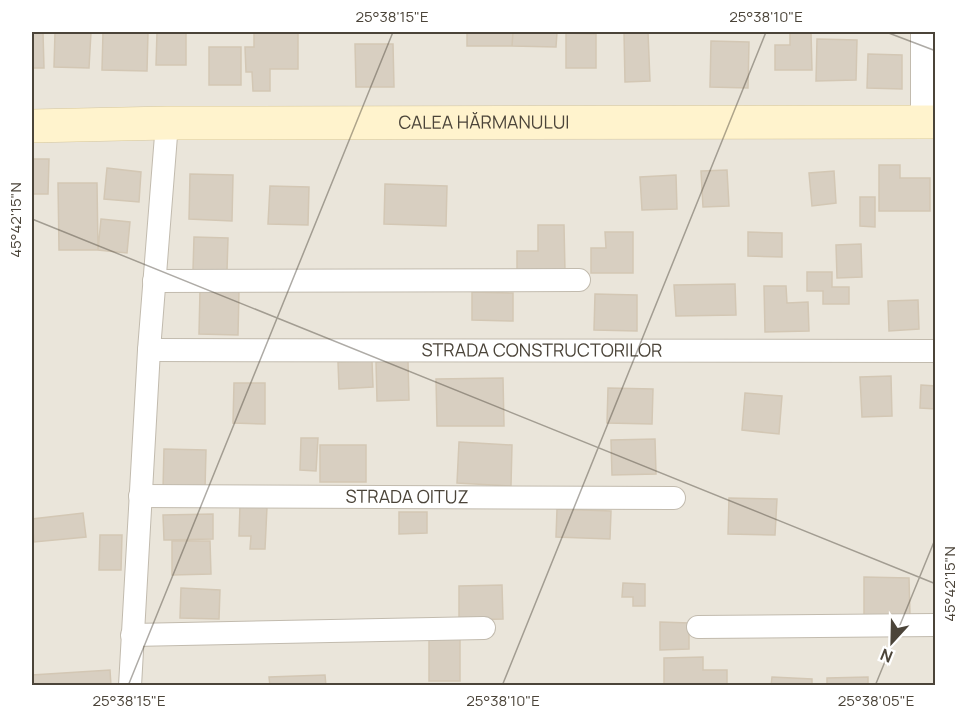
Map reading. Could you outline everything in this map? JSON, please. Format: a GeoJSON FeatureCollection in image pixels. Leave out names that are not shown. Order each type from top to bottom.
{"type":"FeatureCollection","features":[{"type":"Feature","properties":{"kind":"street"},"geometry":{"type":"LineString","coordinates":[[922,32],[929,122]]}},
{"type":"Feature","properties":{"kind":"street","name":"CALEA HĂRMANULUI"},"geometry":{"type":"LineString","coordinates":[[32,126],[167,123],[929,122]]}},
{"type":"Feature","properties":{"kind":"street"},"geometry":{"type":"LineString","coordinates":[[130,686],[149,351],[167,123]]}},
{"type":"Feature","properties":{"kind":"street"},"geometry":{"type":"LineString","coordinates":[[154,281],[579,280]]}},
{"type":"Feature","properties":{"kind":"street","name":"STRADA CONSTRUCTORILOR"},"geometry":{"type":"LineString","coordinates":[[149,351],[936,351]]}},
{"type":"Feature","properties":{"kind":"street","name":"STRADA OITUZ"},"geometry":{"type":"LineString","coordinates":[[140,496],[674,498]]}},
{"type":"Feature","properties":{"kind":"street"},"geometry":{"type":"LineString","coordinates":[[698,627],[936,625]]}},
{"type":"Feature","properties":{"kind":"street"},"geometry":{"type":"LineString","coordinates":[[132,635],[484,628]]}},
{"type":"Feature","properties":{"kind":"shaded area"},"geometry":{"type":"Polygon","coordinates":[[[32,32],[935,32],[935,685],[32,685],[32,32]]]}},
{"type":"Feature","properties":{"kind":"building"},"geometry":{"type":"Polygon","coordinates":[[[32,32],[43,32],[44,68],[32,68],[32,32]]]}},
{"type":"Feature","properties":{"kind":"building"},"geometry":{"type":"Polygon","coordinates":[[[55,32],[91,32],[89,68],[54,67],[55,32]]]}},
{"type":"Feature","properties":{"kind":"building"},"geometry":{"type":"Polygon","coordinates":[[[103,32],[148,32],[147,71],[102,70],[103,32]]]}},
{"type":"Feature","properties":{"kind":"building"},"geometry":{"type":"Polygon","coordinates":[[[157,32],[186,32],[186,65],[156,65],[157,32]]]}},
{"type":"Feature","properties":{"kind":"building"},"geometry":{"type":"Polygon","coordinates":[[[254,32],[298,32],[298,69],[270,69],[270,91],[253,91],[252,72],[246,72],[245,47],[254,47],[254,32]]]}},
{"type":"Feature","properties":{"kind":"building"},"geometry":{"type":"Polygon","coordinates":[[[467,32],[513,32],[512,46],[467,46],[467,32]]]}},
{"type":"Feature","properties":{"kind":"building"},"geometry":{"type":"Polygon","coordinates":[[[513,32],[557,32],[556,47],[512,46],[513,32]]]}},
{"type":"Feature","properties":{"kind":"building"},"geometry":{"type":"Polygon","coordinates":[[[624,32],[648,32],[650,81],[625,82],[624,32]]]}},
{"type":"Feature","properties":{"kind":"building"},"geometry":{"type":"Polygon","coordinates":[[[790,32],[811,32],[812,70],[775,70],[775,45],[790,45],[790,32]]]}},
{"type":"Feature","properties":{"kind":"building"},"geometry":{"type":"Polygon","coordinates":[[[566,33],[596,34],[596,68],[566,68],[566,33]]]}},
{"type":"Feature","properties":{"kind":"building"},"geometry":{"type":"Polygon","coordinates":[[[817,39],[857,40],[856,80],[816,81],[817,39]]]}},
{"type":"Feature","properties":{"kind":"building"},"geometry":{"type":"Polygon","coordinates":[[[711,41],[749,42],[748,88],[710,87],[711,41]]]}},
{"type":"Feature","properties":{"kind":"building"},"geometry":{"type":"Polygon","coordinates":[[[355,44],[393,44],[394,87],[356,87],[355,44]]]}},
{"type":"Feature","properties":{"kind":"building"},"geometry":{"type":"Polygon","coordinates":[[[209,47],[241,47],[241,85],[209,85],[209,47]]]}},
{"type":"Feature","properties":{"kind":"building"},"geometry":{"type":"Polygon","coordinates":[[[868,54],[902,55],[902,89],[867,88],[868,54]]]}},
{"type":"Feature","properties":{"kind":"building"},"geometry":{"type":"Polygon","coordinates":[[[32,159],[49,159],[48,194],[32,194],[32,159]]]}},
{"type":"Feature","properties":{"kind":"building"},"geometry":{"type":"Polygon","coordinates":[[[879,165],[900,165],[900,178],[930,178],[930,211],[879,211],[879,165]]]}},
{"type":"Feature","properties":{"kind":"building"},"geometry":{"type":"Polygon","coordinates":[[[107,168],[141,172],[139,202],[104,199],[107,168]]]}},
{"type":"Feature","properties":{"kind":"building"},"geometry":{"type":"Polygon","coordinates":[[[727,170],[729,206],[703,207],[701,171],[727,170]]]}},
{"type":"Feature","properties":{"kind":"building"},"geometry":{"type":"Polygon","coordinates":[[[834,171],[836,203],[812,206],[809,173],[834,171]]]}},
{"type":"Feature","properties":{"kind":"building"},"geometry":{"type":"Polygon","coordinates":[[[190,174],[233,175],[232,221],[189,219],[190,174]]]}},
{"type":"Feature","properties":{"kind":"building"},"geometry":{"type":"Polygon","coordinates":[[[676,175],[677,209],[642,210],[640,177],[676,175]]]}},
{"type":"Feature","properties":{"kind":"building"},"geometry":{"type":"Polygon","coordinates":[[[58,183],[97,183],[98,250],[59,250],[58,183]]]}},
{"type":"Feature","properties":{"kind":"building"},"geometry":{"type":"Polygon","coordinates":[[[385,184],[447,186],[446,226],[384,224],[385,184]]]}},
{"type":"Feature","properties":{"kind":"building"},"geometry":{"type":"Polygon","coordinates":[[[270,186],[309,187],[308,225],[268,224],[270,186]]]}},
{"type":"Feature","properties":{"kind":"building"},"geometry":{"type":"Polygon","coordinates":[[[860,197],[875,197],[875,227],[860,226],[860,197]]]}},
{"type":"Feature","properties":{"kind":"building"},"geometry":{"type":"Polygon","coordinates":[[[101,219],[130,222],[127,253],[98,250],[101,219]]]}},
{"type":"Feature","properties":{"kind":"building"},"geometry":{"type":"Polygon","coordinates":[[[538,225],[564,225],[565,272],[517,272],[517,251],[538,251],[538,225]]]}},
{"type":"Feature","properties":{"kind":"building"},"geometry":{"type":"Polygon","coordinates":[[[605,232],[633,232],[633,273],[591,273],[591,248],[606,248],[605,232]]]}},
{"type":"Feature","properties":{"kind":"building"},"geometry":{"type":"Polygon","coordinates":[[[748,232],[782,233],[782,257],[748,256],[748,232]]]}},
{"type":"Feature","properties":{"kind":"building"},"geometry":{"type":"Polygon","coordinates":[[[194,237],[228,238],[227,271],[193,270],[194,237]]]}},
{"type":"Feature","properties":{"kind":"building"},"geometry":{"type":"Polygon","coordinates":[[[861,244],[862,277],[837,278],[836,245],[861,244]]]}},
{"type":"Feature","properties":{"kind":"building"},"geometry":{"type":"Polygon","coordinates":[[[807,272],[832,272],[832,287],[849,287],[849,304],[823,304],[823,291],[807,291],[807,272]]]}},
{"type":"Feature","properties":{"kind":"building"},"geometry":{"type":"Polygon","coordinates":[[[735,284],[736,315],[676,316],[674,285],[735,284]]]}},
{"type":"Feature","properties":{"kind":"building"},"geometry":{"type":"Polygon","coordinates":[[[764,286],[786,286],[787,303],[808,302],[809,331],[765,332],[764,286]]]}},
{"type":"Feature","properties":{"kind":"building"},"geometry":{"type":"Polygon","coordinates":[[[200,290],[239,291],[238,335],[199,334],[200,290]]]}},
{"type":"Feature","properties":{"kind":"building"},"geometry":{"type":"Polygon","coordinates":[[[472,292],[513,293],[513,321],[472,320],[472,292]]]}},
{"type":"Feature","properties":{"kind":"building"},"geometry":{"type":"Polygon","coordinates":[[[595,294],[637,295],[637,331],[594,330],[595,294]]]}},
{"type":"Feature","properties":{"kind":"building"},"geometry":{"type":"Polygon","coordinates":[[[918,300],[919,329],[889,331],[888,301],[918,300]]]}},
{"type":"Feature","properties":{"kind":"building"},"geometry":{"type":"Polygon","coordinates":[[[372,361],[373,387],[339,389],[338,362],[372,361]]]}},
{"type":"Feature","properties":{"kind":"building"},"geometry":{"type":"Polygon","coordinates":[[[408,361],[409,400],[377,401],[376,362],[408,361]]]}},
{"type":"Feature","properties":{"kind":"building"},"geometry":{"type":"Polygon","coordinates":[[[891,376],[892,416],[862,417],[860,377],[891,376]]]}},
{"type":"Feature","properties":{"kind":"building"},"geometry":{"type":"Polygon","coordinates":[[[503,378],[504,426],[437,426],[436,379],[503,378]]]}},
{"type":"Feature","properties":{"kind":"building"},"geometry":{"type":"Polygon","coordinates":[[[234,383],[265,383],[265,424],[233,423],[234,383]]]}},
{"type":"Feature","properties":{"kind":"building"},"geometry":{"type":"Polygon","coordinates":[[[921,385],[936,386],[936,409],[920,408],[921,385]]]}},
{"type":"Feature","properties":{"kind":"building"},"geometry":{"type":"Polygon","coordinates":[[[608,388],[653,389],[652,424],[607,423],[608,388]]]}},
{"type":"Feature","properties":{"kind":"building"},"geometry":{"type":"Polygon","coordinates":[[[745,393],[782,396],[779,434],[742,430],[745,393]]]}},
{"type":"Feature","properties":{"kind":"building"},"geometry":{"type":"Polygon","coordinates":[[[301,438],[318,438],[316,471],[300,470],[301,438]]]}},
{"type":"Feature","properties":{"kind":"building"},"geometry":{"type":"Polygon","coordinates":[[[655,439],[656,474],[612,475],[611,440],[655,439]]]}},
{"type":"Feature","properties":{"kind":"building"},"geometry":{"type":"Polygon","coordinates":[[[459,442],[512,445],[511,486],[457,483],[459,442]]]}},
{"type":"Feature","properties":{"kind":"building"},"geometry":{"type":"Polygon","coordinates":[[[320,445],[366,445],[366,482],[320,482],[320,445]]]}},
{"type":"Feature","properties":{"kind":"building"},"geometry":{"type":"Polygon","coordinates":[[[164,449],[206,450],[205,489],[163,489],[164,449]]]}},
{"type":"Feature","properties":{"kind":"building"},"geometry":{"type":"Polygon","coordinates":[[[729,498],[777,499],[775,535],[728,534],[729,498]]]}},
{"type":"Feature","properties":{"kind":"building"},"geometry":{"type":"Polygon","coordinates":[[[240,505],[267,507],[265,549],[250,549],[251,536],[239,536],[240,505]]]}},
{"type":"Feature","properties":{"kind":"building"},"geometry":{"type":"Polygon","coordinates":[[[557,509],[611,511],[610,539],[556,537],[557,509]]]}},
{"type":"Feature","properties":{"kind":"building"},"geometry":{"type":"Polygon","coordinates":[[[399,512],[427,512],[427,533],[399,534],[399,512]]]}},
{"type":"Feature","properties":{"kind":"building"},"geometry":{"type":"Polygon","coordinates":[[[83,513],[86,537],[34,542],[32,519],[83,513]]]}},
{"type":"Feature","properties":{"kind":"building"},"geometry":{"type":"Polygon","coordinates":[[[213,514],[213,539],[164,540],[163,515],[213,514]]]}},
{"type":"Feature","properties":{"kind":"building"},"geometry":{"type":"Polygon","coordinates":[[[100,535],[122,535],[121,570],[99,570],[100,535]]]}},
{"type":"Feature","properties":{"kind":"building"},"geometry":{"type":"Polygon","coordinates":[[[172,541],[210,541],[211,574],[172,575],[172,541]]]}},
{"type":"Feature","properties":{"kind":"building"},"geometry":{"type":"Polygon","coordinates":[[[864,577],[909,578],[910,616],[864,617],[864,577]]]}},
{"type":"Feature","properties":{"kind":"building"},"geometry":{"type":"Polygon","coordinates":[[[623,583],[645,584],[645,606],[633,606],[633,597],[622,597],[623,583]]]}},
{"type":"Feature","properties":{"kind":"building"},"geometry":{"type":"Polygon","coordinates":[[[502,585],[503,619],[459,620],[459,586],[502,585]]]}},
{"type":"Feature","properties":{"kind":"building"},"geometry":{"type":"Polygon","coordinates":[[[181,588],[220,590],[219,619],[180,618],[181,588]]]}},
{"type":"Feature","properties":{"kind":"building"},"geometry":{"type":"Polygon","coordinates":[[[660,622],[689,623],[689,649],[660,650],[660,622]]]}},
{"type":"Feature","properties":{"kind":"building"},"geometry":{"type":"Polygon","coordinates":[[[460,638],[460,681],[429,681],[429,639],[460,638]]]}},
{"type":"Feature","properties":{"kind":"building"},"geometry":{"type":"Polygon","coordinates":[[[703,657],[703,670],[727,670],[727,686],[664,686],[664,658],[703,657]]]}},
{"type":"Feature","properties":{"kind":"building"},"geometry":{"type":"Polygon","coordinates":[[[110,670],[111,686],[32,686],[32,675],[110,670]]]}},
{"type":"Feature","properties":{"kind":"building"},"geometry":{"type":"Polygon","coordinates":[[[325,675],[326,686],[270,686],[269,677],[325,675]]]}},
{"type":"Feature","properties":{"kind":"building"},"geometry":{"type":"Polygon","coordinates":[[[772,677],[812,679],[812,686],[771,686],[772,677]]]}},
{"type":"Feature","properties":{"kind":"building"},"geometry":{"type":"Polygon","coordinates":[[[868,677],[868,686],[827,686],[827,678],[868,677]]]}}]}
